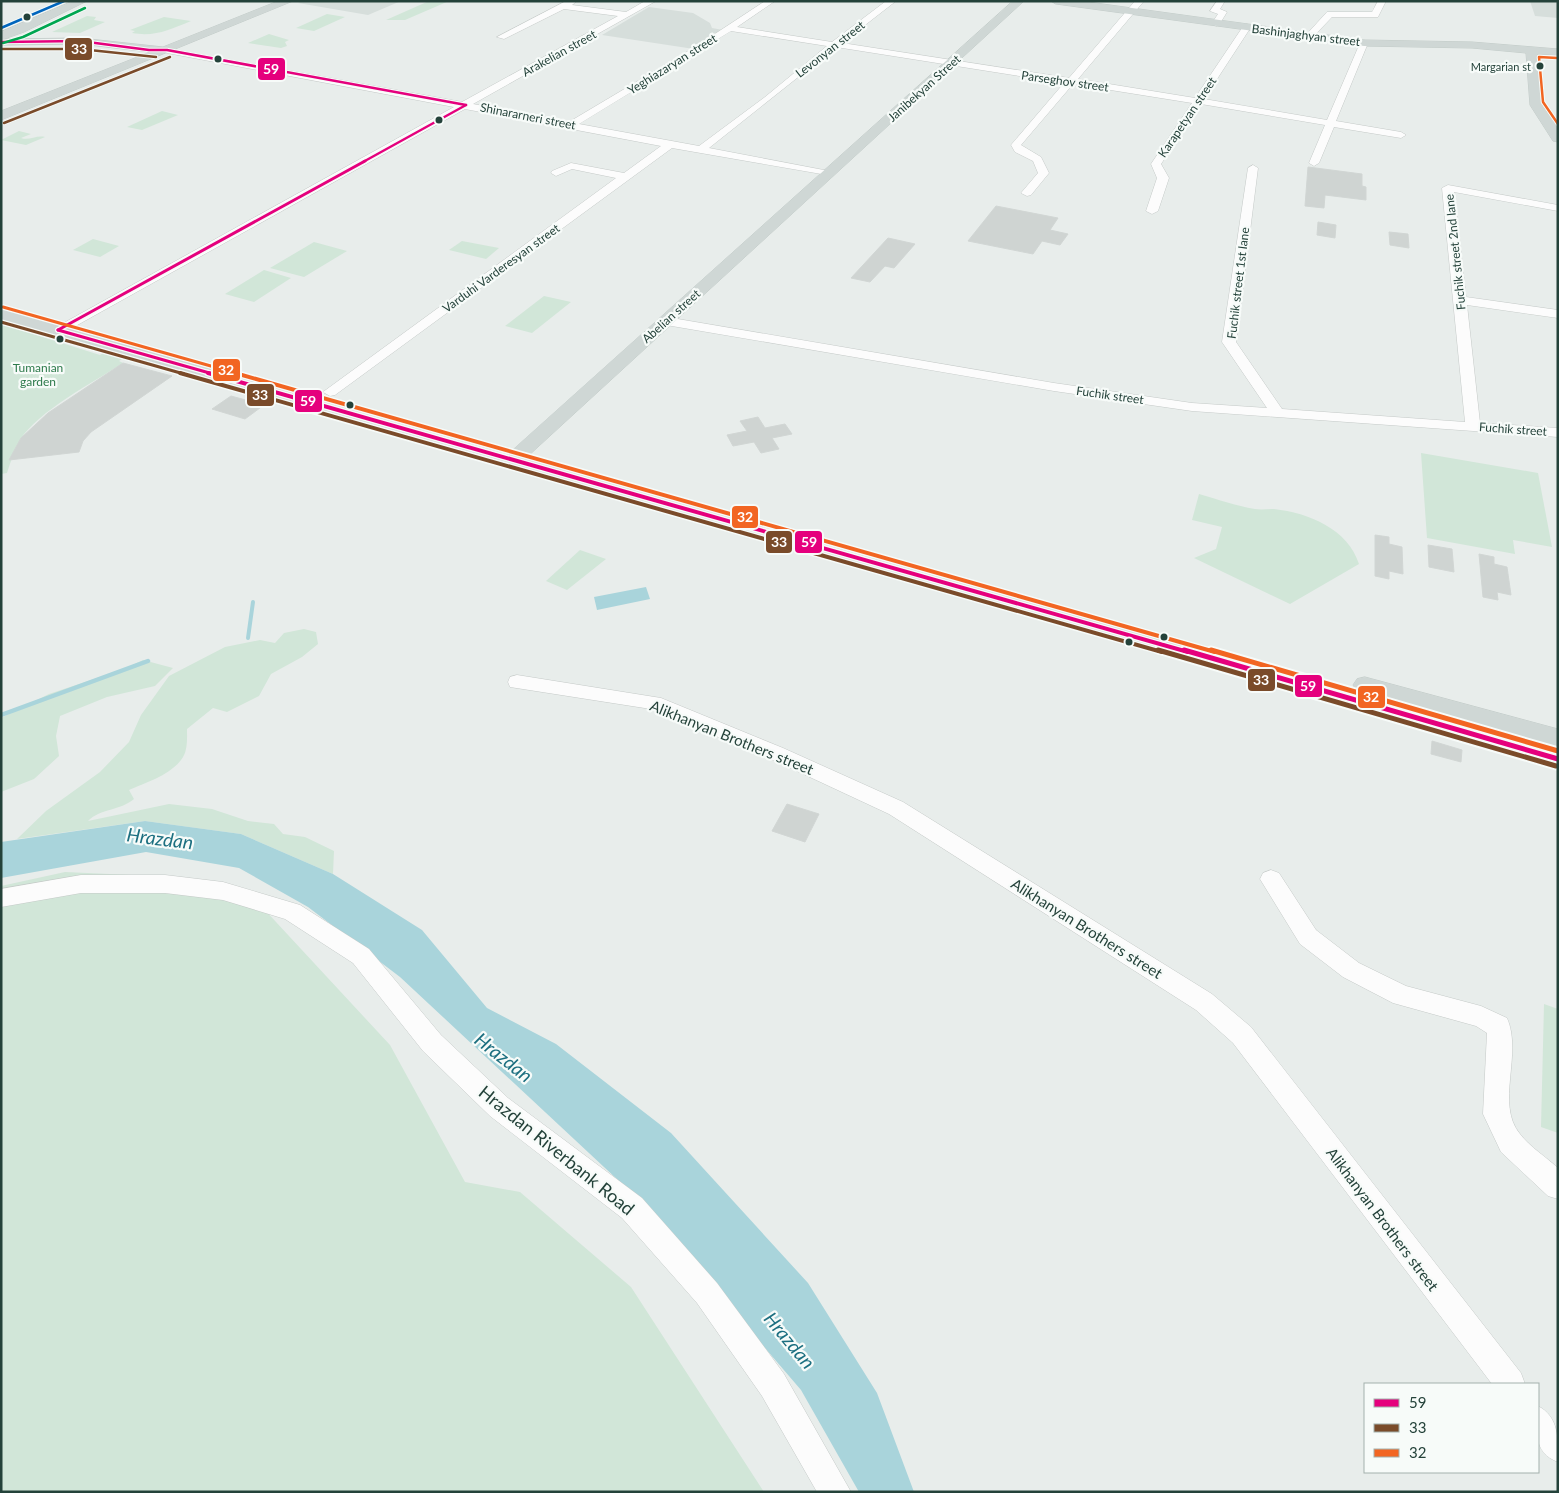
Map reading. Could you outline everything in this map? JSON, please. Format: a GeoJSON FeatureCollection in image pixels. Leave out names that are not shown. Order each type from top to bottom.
{"type":"FeatureCollection","features":[{"type":"Feature","properties":{"kind":"main road"},"geometry":{"type":"LineString","coordinates":[[8,31],[69,1]]}},
{"type":"Feature","properties":{"kind":"main road"},"geometry":{"type":"LineString","coordinates":[[8,31],[82,1]]}},
{"type":"Feature","properties":{"kind":"main road"},"geometry":{"type":"LineString","coordinates":[[1,116],[288,1]]}},
{"type":"Feature","properties":{"kind":"main road","name":"Janibekyan Street"},"geometry":{"type":"LineString","coordinates":[[829,174],[1019,1]]}},
{"type":"Feature","properties":{"kind":"main road","name":"Bashinjaghyan street"},"geometry":{"type":"LineString","coordinates":[[1056,1],[1364,43],[1532,49],[1558,52]]}},
{"type":"Feature","properties":{"kind":"main road","name":"Shinararneri street"},"geometry":{"type":"LineString","coordinates":[[8,31],[132,40],[157,44],[167,50]]}},
{"type":"Feature","properties":{"kind":"main road","name":"Shinararneri street"},"geometry":{"type":"LineString","coordinates":[[1,42],[80,41],[167,50]]}},
{"type":"Feature","properties":{"kind":"main road"},"geometry":{"type":"LineString","coordinates":[[1532,49],[1536,105],[1558,136]]}},
{"type":"Feature","properties":{"kind":"main road","name":"Abelian street"},"geometry":{"type":"LineString","coordinates":[[520,453],[829,174]]}},
{"type":"Feature","properties":{"kind":"main road"},"geometry":{"type":"LineString","coordinates":[[1,298],[330,392],[520,453]]}},
{"type":"Feature","properties":{"kind":"main road"},"geometry":{"type":"LineString","coordinates":[[1,314],[662,492],[969,580],[1558,759]]}},
{"type":"Feature","properties":{"kind":"main road"},"geometry":{"type":"LineString","coordinates":[[969,580],[1558,738]]}},
{"type":"Feature","properties":{"kind":"street"},"geometry":{"type":"LineString","coordinates":[[501,37],[574,1]]}},
{"type":"Feature","properties":{"kind":"street","name":"Arakelian street"},"geometry":{"type":"LineString","coordinates":[[58,330],[652,1]]}},
{"type":"Feature","properties":{"kind":"street","name":"Yeghiazaryan street"},"geometry":{"type":"LineString","coordinates":[[571,125],[771,1]]}},
{"type":"Feature","properties":{"kind":"street","name":"Levonyan street"},"geometry":{"type":"LineString","coordinates":[[702,149],[892,1]]}},
{"type":"Feature","properties":{"kind":"street"},"geometry":{"type":"LineString","coordinates":[[1027,193],[1043,171],[1037,159],[1020,150],[1016,144],[1140,1]]}},
{"type":"Feature","properties":{"kind":"street"},"geometry":{"type":"LineString","coordinates":[[1216,23],[1223,12],[1214,11],[1221,1]]}},
{"type":"Feature","properties":{"kind":"street"},"geometry":{"type":"LineString","coordinates":[[1309,36],[1330,14],[1375,15],[1382,1]]}},
{"type":"Feature","properties":{"kind":"street"},"geometry":{"type":"LineString","coordinates":[[564,6],[628,15]]}},
{"type":"Feature","properties":{"kind":"street","name":"Parseghov street"},"geometry":{"type":"LineString","coordinates":[[728,28],[832,46],[1198,101],[1401,135]]}},
{"type":"Feature","properties":{"kind":"street","name":"Karapetyan street"},"geometry":{"type":"LineString","coordinates":[[1152,211],[1163,178],[1156,164],[1246,28]]}},
{"type":"Feature","properties":{"kind":"street"},"geometry":{"type":"LineString","coordinates":[[1314,163],[1364,43]]}},
{"type":"Feature","properties":{"kind":"street","name":"Shinararneri street"},"geometry":{"type":"LineString","coordinates":[[167,50],[672,143],[829,174]]}},
{"type":"Feature","properties":{"kind":"street","name":"Varduhi Varderesyan street"},"geometry":{"type":"LineString","coordinates":[[330,392],[672,143]]}},
{"type":"Feature","properties":{"kind":"street"},"geometry":{"type":"LineString","coordinates":[[577,156],[638,168]]}},
{"type":"Feature","properties":{"kind":"street"},"geometry":{"type":"LineString","coordinates":[[556,173],[571,166],[627,177]]}},
{"type":"Feature","properties":{"kind":"street","name":"Fuchik street 1st lane"},"geometry":{"type":"LineString","coordinates":[[1253,168],[1229,342],[1278,414]]}},
{"type":"Feature","properties":{"kind":"street","name":"Fuchik street 2nd lane"},"geometry":{"type":"LineString","coordinates":[[1473,426],[1448,188],[1558,208]]}},
{"type":"Feature","properties":{"kind":"street"},"geometry":{"type":"LineString","coordinates":[[1460,300],[1558,314]]}},
{"type":"Feature","properties":{"kind":"street","name":"Fuchik street"},"geometry":{"type":"LineString","coordinates":[[666,321],[1054,387],[1192,407],[1558,432]]}},
{"type":"Feature","properties":{"kind":"street","name":"Alikhanyan Brothers street"},"geometry":{"type":"LineString","coordinates":[[517,682],[654,703],[776,753],[896,808],[1204,1002],[1242,1035],[1509,1383]]}},
{"type":"Feature","properties":{"kind":"street"},"geometry":{"type":"LineString","coordinates":[[1270,879],[1308,937],[1351,970],[1401,995],[1481,1018],[1498,1026],[1501,1039],[1496,1114],[1510,1143],[1558,1186]]}},
{"type":"Feature","properties":{"kind":"street","name":"Hrazdan Riverbank Road"},"geometry":{"type":"LineString","coordinates":[[1,898],[81,884],[165,884],[223,891],[292,912],[361,956],[432,1043],[499,1107],[632,1208],[707,1293],[773,1385],[835,1492]]}},
{"type":"Feature","properties":{"kind":"street"},"geometry":{"type":"LineString","coordinates":[[1539,1422],[1558,1447]]}},
{"type":"Feature","properties":{"kind":"shaded area"},"geometry":{"type":"Polygon","coordinates":[[[303,1],[401,1],[368,15],[298,3],[303,1]]]}},
{"type":"Feature","properties":{"kind":"shaded area"},"geometry":{"type":"Polygon","coordinates":[[[1530,1],[1558,1],[1558,18],[1535,16],[1530,1]]]}},
{"type":"Feature","properties":{"kind":"shaded area"},"geometry":{"type":"Polygon","coordinates":[[[649,7],[693,13],[710,23],[712,28],[723,30],[694,49],[602,35],[649,7]]]}},
{"type":"Feature","properties":{"kind":"green space"},"geometry":{"type":"Polygon","coordinates":[[[429,1],[449,1],[405,20],[386,20],[429,1]]]}},
{"type":"Feature","properties":{"kind":"green space"},"geometry":{"type":"Polygon","coordinates":[[[327,14],[345,17],[314,31],[296,28],[327,14]]]}},
{"type":"Feature","properties":{"kind":"green space"},"geometry":{"type":"Polygon","coordinates":[[[87,16],[96,17],[94,20],[105,22],[80,33],[52,32],[87,16]]]}},
{"type":"Feature","properties":{"kind":"green space"},"geometry":{"type":"Polygon","coordinates":[[[164,17],[191,21],[169,30],[155,33],[140,34],[132,33],[135,31],[130,30],[164,17]]]}},
{"type":"Feature","properties":{"kind":"green space"},"geometry":{"type":"Polygon","coordinates":[[[269,34],[289,40],[285,42],[287,46],[281,48],[248,43],[269,34]]]}},
{"type":"Feature","properties":{"kind":"green space"},"geometry":{"type":"Polygon","coordinates":[[[162,111],[178,115],[142,130],[127,127],[162,111]]]}},
{"type":"Feature","properties":{"kind":"green space"},"geometry":{"type":"Polygon","coordinates":[[[19,131],[31,134],[21,138],[24,139],[45,137],[26,145],[1,140],[19,131]]]}},
{"type":"Feature","properties":{"kind":"green space"},"geometry":{"type":"Polygon","coordinates":[[[93,239],[119,246],[100,257],[73,250],[93,239]]]}},
{"type":"Feature","properties":{"kind":"green space"},"geometry":{"type":"Polygon","coordinates":[[[462,241],[499,248],[486,259],[449,250],[462,241]]]}},
{"type":"Feature","properties":{"kind":"green space"},"geometry":{"type":"Polygon","coordinates":[[[314,242],[347,251],[304,277],[270,268],[314,242]]]}},
{"type":"Feature","properties":{"kind":"green space"},"geometry":{"type":"Polygon","coordinates":[[[264,270],[291,278],[254,302],[225,294],[264,270]]]}},
{"type":"Feature","properties":{"kind":"green space"},"geometry":{"type":"Polygon","coordinates":[[[544,296],[571,302],[532,333],[505,326],[544,296]]]}},
{"type":"Feature","properties":{"kind":"green space","name":"Tumanian garden"},"geometry":{"type":"Polygon","coordinates":[[[1,324],[100,355],[105,352],[125,357],[119,361],[123,363],[67,398],[28,429],[14,452],[7,473],[1,474],[1,324]]]}},
{"type":"Feature","properties":{"kind":"green space"},"geometry":{"type":"Polygon","coordinates":[[[1421,453],[1538,473],[1552,547],[1513,540],[1515,554],[1427,538],[1421,453]]]}},
{"type":"Feature","properties":{"kind":"green space"},"geometry":{"type":"Polygon","coordinates":[[[1199,494],[1248,508],[1287,511],[1313,519],[1326,525],[1346,541],[1354,552],[1359,564],[1290,604],[1194,558],[1216,549],[1222,527],[1192,520],[1199,494]]]}},
{"type":"Feature","properties":{"kind":"green space"},"geometry":{"type":"Polygon","coordinates":[[[580,550],[606,559],[567,590],[546,581],[580,550]]]}},
{"type":"Feature","properties":{"kind":"green space"},"geometry":{"type":"Polygon","coordinates":[[[304,629],[316,632],[318,644],[302,657],[271,674],[259,696],[227,712],[213,708],[187,729],[185,753],[176,765],[157,778],[129,790],[134,799],[129,803],[99,814],[88,821],[169,804],[212,809],[248,821],[274,824],[283,834],[305,837],[334,851],[333,874],[241,834],[145,821],[17,839],[46,811],[100,772],[129,742],[141,715],[169,676],[225,647],[260,640],[275,643],[284,633],[304,629]]]}},
{"type":"Feature","properties":{"kind":"green space"},"geometry":{"type":"Polygon","coordinates":[[[143,660],[173,668],[155,686],[107,697],[60,716],[56,736],[59,756],[34,779],[1,792],[1,718],[49,694],[124,669],[143,660]]]}},
{"type":"Feature","properties":{"kind":"green space"},"geometry":{"type":"Polygon","coordinates":[[[65,872],[154,876],[251,895],[390,1045],[465,1182],[520,1192],[631,1287],[764,1492],[1,1492],[1,886],[65,872]]]}},
{"type":"Feature","properties":{"kind":"green space"},"geometry":{"type":"Polygon","coordinates":[[[1544,1004],[1558,1009],[1558,1133],[1541,1127],[1544,1004]]]}},
{"type":"Feature","properties":{"kind":"water"},"geometry":{"type":"Polygon","coordinates":[[[646,587],[650,599],[597,610],[594,597],[646,587]]]}},
{"type":"Feature","properties":{"kind":"water","name":"Hrazdan"},"geometry":{"type":"Polygon","coordinates":[[[145,821],[241,834],[333,874],[422,930],[487,1008],[556,1044],[671,1133],[808,1283],[877,1393],[914,1492],[859,1492],[801,1390],[634,1195],[400,977],[308,907],[239,868],[146,852],[1,878],[1,842],[145,821]]]}},
{"type":"Feature","properties":{"kind":"building"},"geometry":{"type":"Polygon","coordinates":[[[1308,167],[1362,174],[1362,186],[1366,187],[1366,200],[1325,195],[1324,208],[1305,206],[1308,167]]]}},
{"type":"Feature","properties":{"kind":"building"},"geometry":{"type":"Polygon","coordinates":[[[996,206],[1058,218],[1050,230],[1068,234],[1060,245],[1042,241],[1033,254],[968,241],[996,206]]]}},
{"type":"Feature","properties":{"kind":"building"},"geometry":{"type":"Polygon","coordinates":[[[1318,222],[1336,225],[1335,238],[1317,235],[1318,222]]]}},
{"type":"Feature","properties":{"kind":"building"},"geometry":{"type":"Polygon","coordinates":[[[1389,232],[1408,234],[1409,248],[1390,245],[1389,232]]]}},
{"type":"Feature","properties":{"kind":"building"},"geometry":{"type":"Polygon","coordinates":[[[888,238],[915,244],[894,268],[885,266],[870,282],[851,278],[888,238]]]}},
{"type":"Feature","properties":{"kind":"building"},"geometry":{"type":"Polygon","coordinates":[[[123,363],[172,376],[91,432],[83,441],[79,452],[9,460],[21,438],[48,413],[123,363]]]}},
{"type":"Feature","properties":{"kind":"building"},"geometry":{"type":"Polygon","coordinates":[[[231,396],[264,405],[245,419],[212,409],[231,396]]]}},
{"type":"Feature","properties":{"kind":"building"},"geometry":{"type":"Polygon","coordinates":[[[758,417],[765,428],[785,424],[792,434],[772,438],[779,449],[761,453],[754,442],[733,446],[727,435],[747,431],[740,421],[758,417]]]}},
{"type":"Feature","properties":{"kind":"building"},"geometry":{"type":"Polygon","coordinates":[[[1375,535],[1389,537],[1389,544],[1402,547],[1403,574],[1389,571],[1389,579],[1375,576],[1375,535]]]}},
{"type":"Feature","properties":{"kind":"building"},"geometry":{"type":"Polygon","coordinates":[[[1428,545],[1452,549],[1454,572],[1429,567],[1428,545]]]}},
{"type":"Feature","properties":{"kind":"building"},"geometry":{"type":"Polygon","coordinates":[[[1479,554],[1494,557],[1494,564],[1507,567],[1511,595],[1497,592],[1498,600],[1483,597],[1479,554]]]}},
{"type":"Feature","properties":{"kind":"building"},"geometry":{"type":"Polygon","coordinates":[[[1432,741],[1462,750],[1461,762],[1431,754],[1432,741]]]}},
{"type":"Feature","properties":{"kind":"building"},"geometry":{"type":"Polygon","coordinates":[[[787,804],[819,814],[805,842],[772,831],[787,804]]]}},
{"type":"Feature","properties":{"kind":"waterway"},"geometry":{"type":"LineString","coordinates":[[248,638],[253,602]]}},
{"type":"Feature","properties":{"kind":"waterway"},"geometry":{"type":"LineString","coordinates":[[1,715],[148,661]]}},
{"type":"Feature","properties":{"kind":"transit line"},"geometry":{"type":"LineString","coordinates":[[1,28],[64,1]]}},
{"type":"Feature","properties":{"kind":"transit line"},"geometry":{"type":"LineString","coordinates":[[3,43],[23,37],[85,8]]}},
{"type":"Feature","properties":{"kind":"transit line","name":"59"},"geometry":{"type":"LineString","coordinates":[[1,42],[80,41],[149,50],[167,50],[466,105]]}},
{"type":"Feature","properties":{"kind":"transit line","name":"33"},"geometry":{"type":"LineString","coordinates":[[1,49],[80,49],[156,57]]}},
{"type":"Feature","properties":{"kind":"transit line","name":"33"},"geometry":{"type":"LineString","coordinates":[[4,123],[170,57]]}},
{"type":"Feature","properties":{"kind":"transit line","name":"32"},"geometry":{"type":"LineString","coordinates":[[1557,58],[1539,57],[1543,102],[1558,124]]}},
{"type":"Feature","properties":{"kind":"transit line","name":"59"},"geometry":{"type":"LineString","coordinates":[[58,330],[466,105]]}},
{"type":"Feature","properties":{"kind":"transit line","name":"32"},"geometry":{"type":"LineString","coordinates":[[3,307],[968,580],[1558,751]]}},
{"type":"Feature","properties":{"kind":"transit line","name":"33"},"geometry":{"type":"LineString","coordinates":[[1,322],[964,594],[1556,766]]}},
{"type":"Feature","properties":{"kind":"transit line","name":"59"},"geometry":{"type":"LineString","coordinates":[[58,330],[966,587],[1558,759]]}},
{"type":"Feature","properties":{"kind":"place","name":"Margarian st"},"geometry":{"type":"Point","coordinates":[1540,66]}}]}
